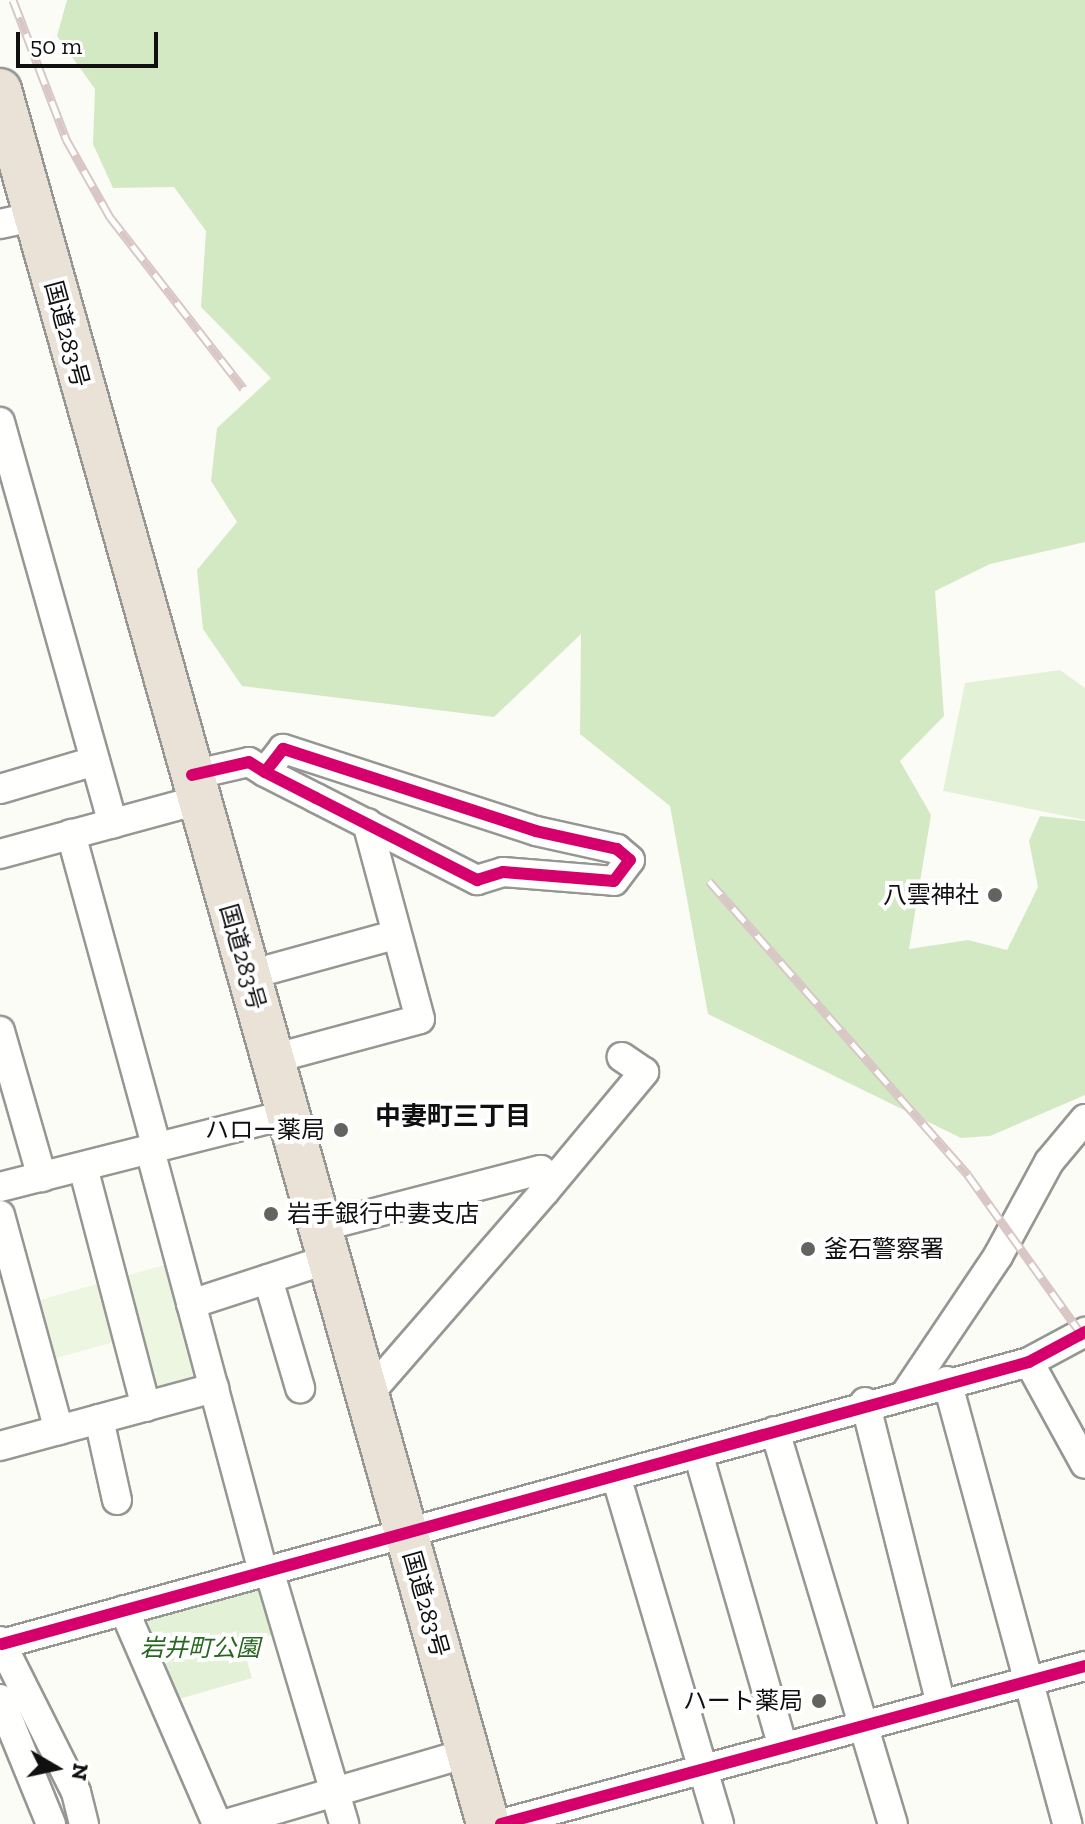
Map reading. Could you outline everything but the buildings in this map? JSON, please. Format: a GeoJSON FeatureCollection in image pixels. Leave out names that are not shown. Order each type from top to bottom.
{"type":"FeatureCollection","features":[{"type":"Feature","properties":{"kind":"highway","name":"国道283号"},"geometry":{"type":"LineString","coordinates":[[0,90],[17,220],[195,787],[488,1824]]}},
{"type":"Feature","properties":{"kind":"street"},"geometry":{"type":"LineString","coordinates":[[0,422],[113,823]]}},
{"type":"Feature","properties":{"kind":"street"},"geometry":{"type":"LineString","coordinates":[[0,854],[113,823],[249,762],[265,772],[477,880],[503,872],[614,881],[630,860],[617,849],[536,831],[283,749],[265,772]]}},
{"type":"Feature","properties":{"kind":"street"},"geometry":{"type":"LineString","coordinates":[[0,789],[95,761]]}},
{"type":"Feature","properties":{"kind":"street"},"geometry":{"type":"LineString","coordinates":[[272,1059],[420,1019],[394,935],[367,823]]}},
{"type":"Feature","properties":{"kind":"street"},"geometry":{"type":"LineString","coordinates":[[71,834],[214,1388],[266,1571],[344,1824]]}},
{"type":"Feature","properties":{"kind":"street"},"geometry":{"type":"LineString","coordinates":[[249,975],[394,935]]}},
{"type":"Feature","properties":{"kind":"street"},"geometry":{"type":"LineString","coordinates":[[0,1031],[42,1177]]}},
{"type":"Feature","properties":{"kind":"street"},"geometry":{"type":"LineString","coordinates":[[367,1396],[644,1072],[622,1057]]}},
{"type":"Feature","properties":{"kind":"street"},"geometry":{"type":"LineString","coordinates":[[0,1187],[288,1114]]}},
{"type":"Feature","properties":{"kind":"street"},"geometry":{"type":"LineString","coordinates":[[908,1390],[1073,1146],[1085,1119]]}},
{"type":"Feature","properties":{"kind":"street"},"geometry":{"type":"LineString","coordinates":[[83,1167],[146,1407]]}},
{"type":"Feature","properties":{"kind":"street"},"geometry":{"type":"LineString","coordinates":[[191,1304],[268,1279],[324,1243],[541,1170],[545,1191]]}},
{"type":"Feature","properties":{"kind":"street"},"geometry":{"type":"LineString","coordinates":[[0,1215],[59,1430]]}},
{"type":"Feature","properties":{"kind":"street"},"geometry":{"type":"LineString","coordinates":[[268,1279],[300,1388]]}},
{"type":"Feature","properties":{"kind":"street"},"geometry":{"type":"LineString","coordinates":[[84,1824],[76,1792],[1,1642],[407,1535],[775,1431],[908,1390],[1029,1362],[1085,1332]]}},
{"type":"Feature","properties":{"kind":"street"},"geometry":{"type":"LineString","coordinates":[[1029,1362],[1085,1464]]}},
{"type":"Feature","properties":{"kind":"street"},"geometry":{"type":"LineString","coordinates":[[947,1381],[1067,1824]]}},
{"type":"Feature","properties":{"kind":"street"},"geometry":{"type":"LineString","coordinates":[[0,1446],[214,1388]]}},
{"type":"Feature","properties":{"kind":"street"},"geometry":{"type":"LineString","coordinates":[[865,1402],[941,1705]]}},
{"type":"Feature","properties":{"kind":"street"},"geometry":{"type":"LineString","coordinates":[[99,1419],[117,1500]]}},
{"type":"Feature","properties":{"kind":"street"},"geometry":{"type":"LineString","coordinates":[[775,1431],[866,1725],[893,1824]]}},
{"type":"Feature","properties":{"kind":"street"},"geometry":{"type":"LineString","coordinates":[[698,1453],[783,1748]]}},
{"type":"Feature","properties":{"kind":"street"},"geometry":{"type":"LineString","coordinates":[[616,1476],[719,1824]]}},
{"type":"Feature","properties":{"kind":"street"},"geometry":{"type":"LineString","coordinates":[[124,1610],[217,1824]]}},
{"type":"Feature","properties":{"kind":"street"},"geometry":{"type":"LineString","coordinates":[[501,1824],[1085,1666]]}},
{"type":"Feature","properties":{"kind":"street"},"geometry":{"type":"LineString","coordinates":[[0,1699],[51,1824]]}},
{"type":"Feature","properties":{"kind":"street"},"geometry":{"type":"LineString","coordinates":[[226,1824],[334,1789],[468,1753]]}},
{"type":"Feature","properties":{"kind":"green space"},"geometry":{"type":"Polygon","coordinates":[[[67,0],[1085,0],[1085,542],[990,564],[935,591],[944,716],[900,761],[931,815],[909,949],[968,940],[1007,950],[1038,887],[1029,841],[1040,816],[1085,821],[1085,1095],[990,1136],[961,1138],[708,1014],[670,806],[580,734],[581,634],[494,717],[242,686],[203,629],[197,570],[237,522],[211,481],[217,428],[271,378],[201,307],[206,231],[174,187],[113,188],[93,144],[95,89],[57,36],[67,0]]]}},
{"type":"Feature","properties":{"kind":"green space"},"geometry":{"type":"Polygon","coordinates":[[[1060,670],[1085,688],[1085,820],[943,791],[965,683],[1060,670]]]}},
{"type":"Feature","properties":{"kind":"green space"},"geometry":{"type":"Polygon","coordinates":[[[168,1264],[201,1383],[146,1399],[129,1338],[56,1358],[40,1300],[168,1264]]]}},
{"type":"Feature","properties":{"kind":"green space","name":"岩井町公園"},"geometry":{"type":"Polygon","coordinates":[[[263,1587],[276,1633],[242,1644],[252,1678],[172,1701],[148,1621],[263,1587]]]}},
{"type":"Feature","properties":{"kind":"railway"},"geometry":{"type":"LineString","coordinates":[[13,0],[66,139],[110,217],[243,388]]}},
{"type":"Feature","properties":{"kind":"railway"},"geometry":{"type":"LineString","coordinates":[[709,881],[968,1175],[1085,1339]]}},
{"type":"Feature","properties":{"kind":"cycle path"},"geometry":{"type":"LineString","coordinates":[[192,775],[249,762],[265,772],[477,880],[503,872],[614,881],[630,860],[617,849],[536,831],[283,749],[265,772]]}},
{"type":"Feature","properties":{"kind":"cycle path"},"geometry":{"type":"LineString","coordinates":[[2,1644],[1029,1362],[1085,1332]]}},
{"type":"Feature","properties":{"kind":"cycle path"},"geometry":{"type":"LineString","coordinates":[[501,1824],[1085,1666]]}},
{"type":"Feature","properties":{"kind":"place","name":"八雲神社"},"geometry":{"type":"Point","coordinates":[995,895]}},
{"type":"Feature","properties":{"kind":"place","name":"ハロー薬局"},"geometry":{"type":"Point","coordinates":[341,1130]}},
{"type":"Feature","properties":{"kind":"place","name":"岩手銀行中妻支店"},"geometry":{"type":"Point","coordinates":[271,1214]}},
{"type":"Feature","properties":{"kind":"place","name":"釜石警察署"},"geometry":{"type":"Point","coordinates":[808,1249]}},
{"type":"Feature","properties":{"kind":"place","name":"ハート薬局"},"geometry":{"type":"Point","coordinates":[819,1701]}},
{"type":"Feature","properties":{"kind":"district","name":"中妻町三丁目"},"geometry":{"type":"Point","coordinates":[453,1117]}}]}
